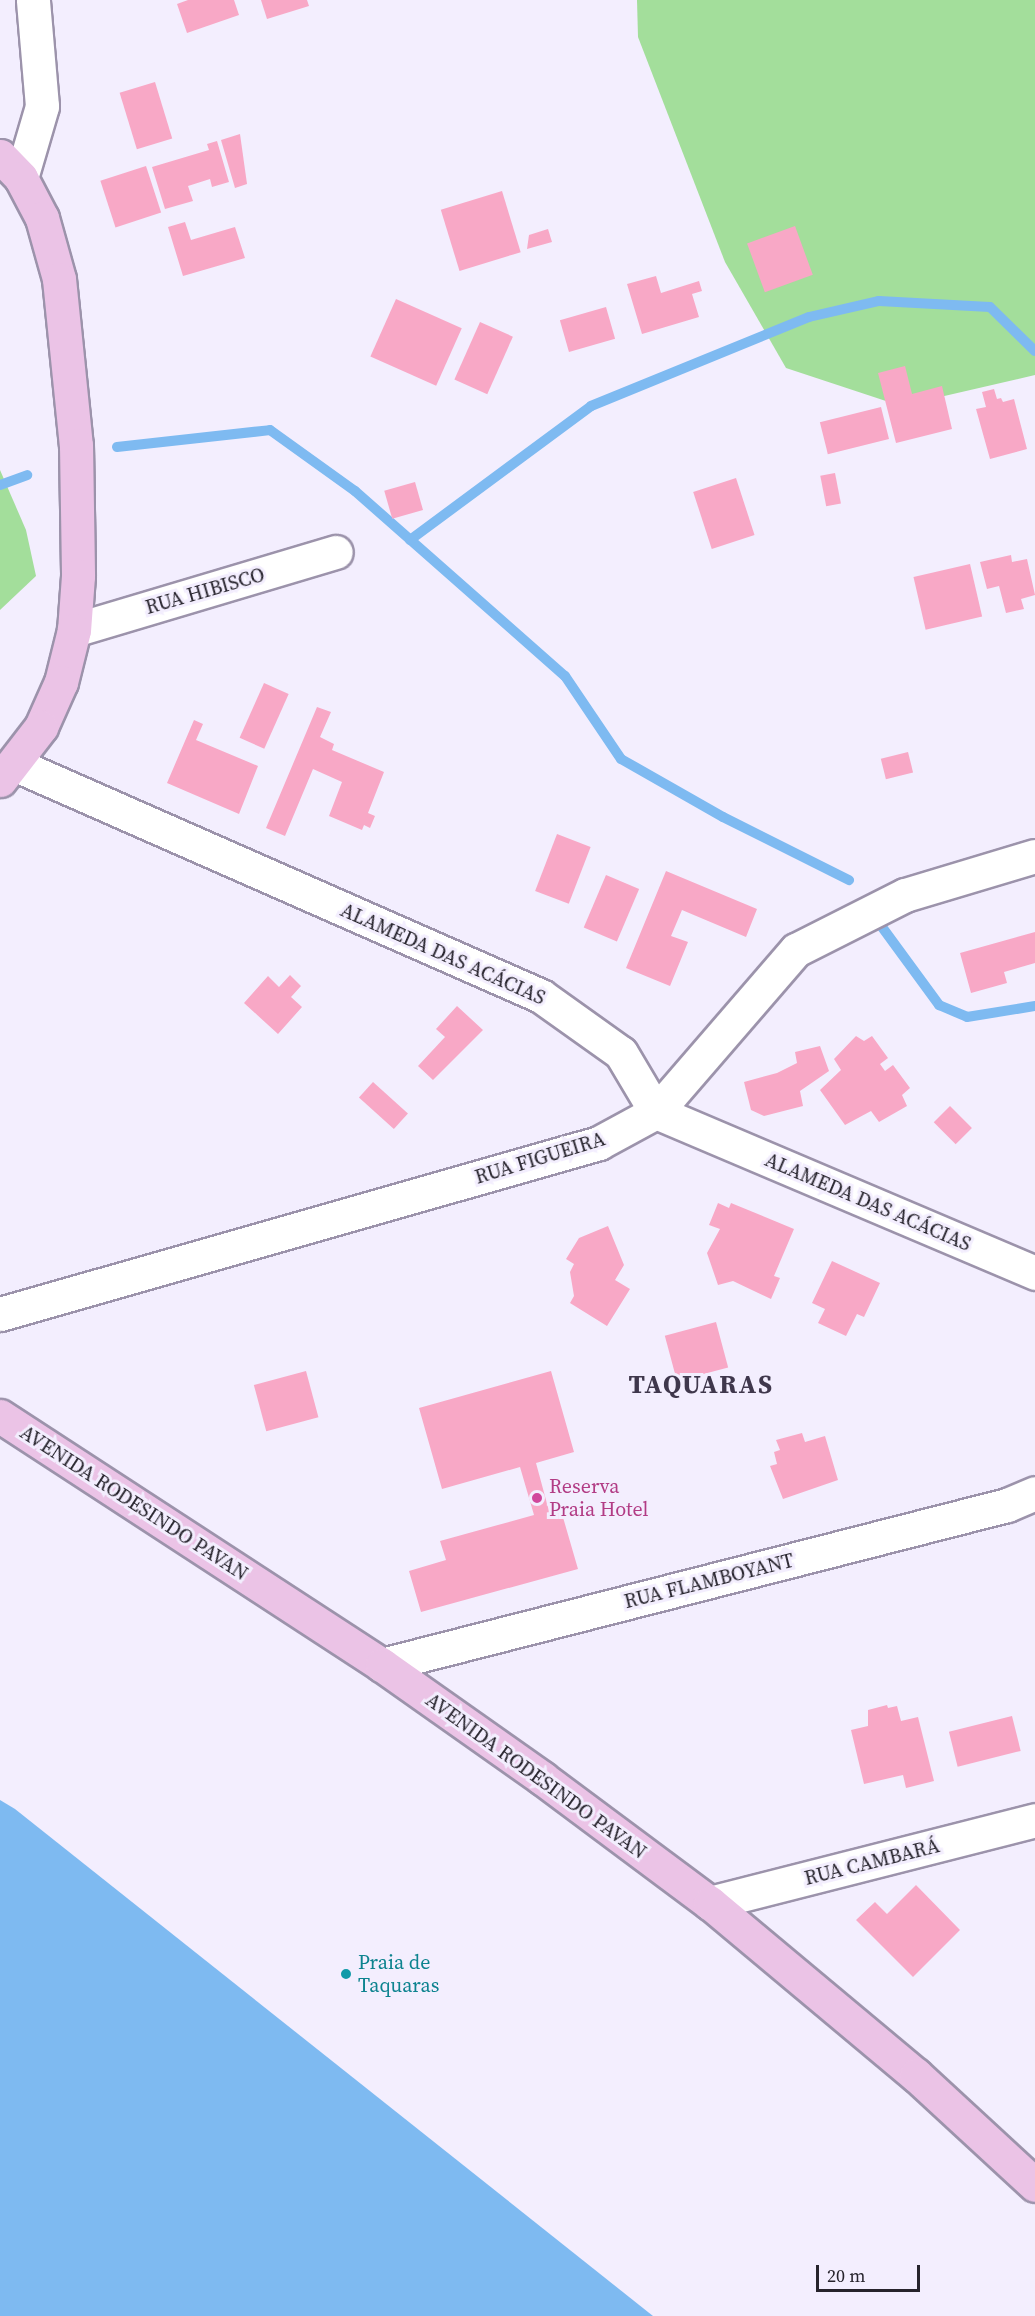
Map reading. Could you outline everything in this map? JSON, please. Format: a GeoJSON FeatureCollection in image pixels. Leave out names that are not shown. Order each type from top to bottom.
{"type":"FeatureCollection","features":[{"type":"Feature","properties":{"kind":"main road"},"geometry":{"type":"LineString","coordinates":[[7,772],[41,727],[62,682],[74,630],[76,445],[59,279],[42,218],[10,167]]}},
{"type":"Feature","properties":{"kind":"main road","name":"AVENIDA RODESINDO PAVAN"},"geometry":{"type":"LineString","coordinates":[[0,1416],[382,1665],[710,1904],[916,2075],[1035,2185]]}},
{"type":"Feature","properties":{"kind":"street"},"geometry":{"type":"LineString","coordinates":[[10,167],[42,106],[33,0]]}},
{"type":"Feature","properties":{"kind":"street","name":"RUA HIBISCO"},"geometry":{"type":"LineString","coordinates":[[74,630],[336,552]]}},
{"type":"Feature","properties":{"kind":"street","name":"ALAMEDA DAS ACÁCIAS"},"geometry":{"type":"LineString","coordinates":[[7,772],[542,996],[621,1053],[656,1112],[1035,1273]]}},
{"type":"Feature","properties":{"kind":"street","name":"RUA FIGUEIRA"},"geometry":{"type":"LineString","coordinates":[[0,1314],[599,1143],[656,1112],[796,950],[905,895],[1035,856]]}},
{"type":"Feature","properties":{"kind":"street","name":"RUA FLAMBOYANT"},"geometry":{"type":"LineString","coordinates":[[382,1665],[1008,1505],[1035,1493]]}},
{"type":"Feature","properties":{"kind":"street","name":"RUA CAMBARÁ"},"geometry":{"type":"LineString","coordinates":[[710,1904],[1035,1820]]}},
{"type":"Feature","properties":{"kind":"green space"},"geometry":{"type":"Polygon","coordinates":[[[637,0],[1035,0],[1035,375],[901,406],[786,368],[725,262],[638,37],[637,0]]]}},
{"type":"Feature","properties":{"kind":"green space"},"geometry":{"type":"Polygon","coordinates":[[[0,470],[26,530],[36,576],[0,610],[0,470]]]}},
{"type":"Feature","properties":{"kind":"water"},"geometry":{"type":"Polygon","coordinates":[[[0,1800],[15,1809],[653,2316],[0,2316],[0,1800]]]}},
{"type":"Feature","properties":{"kind":"building"},"geometry":{"type":"Polygon","coordinates":[[[188,0],[234,0],[239,15],[187,33],[177,4],[188,0]]]}},
{"type":"Feature","properties":{"kind":"building"},"geometry":{"type":"Polygon","coordinates":[[[261,0],[307,0],[309,6],[267,19],[261,0]]]}},
{"type":"Feature","properties":{"kind":"building"},"geometry":{"type":"Polygon","coordinates":[[[155,82],[172,138],[137,149],[120,93],[155,82]]]}},
{"type":"Feature","properties":{"kind":"building"},"geometry":{"type":"Polygon","coordinates":[[[240,134],[247,184],[235,188],[221,140],[240,134]]]}},
{"type":"Feature","properties":{"kind":"building"},"geometry":{"type":"Polygon","coordinates":[[[217,141],[229,182],[212,187],[210,179],[188,186],[193,201],[165,209],[152,167],[209,150],[207,144],[217,141]]]}},
{"type":"Feature","properties":{"kind":"building"},"geometry":{"type":"Polygon","coordinates":[[[146,166],[161,213],[115,227],[100,181],[146,166]]]}},
{"type":"Feature","properties":{"kind":"building"},"geometry":{"type":"Polygon","coordinates":[[[502,191],[521,252],[460,271],[441,210],[502,191]]]}},
{"type":"Feature","properties":{"kind":"building"},"geometry":{"type":"Polygon","coordinates":[[[185,222],[191,240],[235,227],[245,258],[183,276],[168,227],[185,222]]]}},
{"type":"Feature","properties":{"kind":"building"},"geometry":{"type":"Polygon","coordinates":[[[795,226],[813,275],[765,292],[747,243],[795,226]]]}},
{"type":"Feature","properties":{"kind":"building"},"geometry":{"type":"Polygon","coordinates":[[[548,229],[552,242],[527,249],[529,235],[548,229]]]}},
{"type":"Feature","properties":{"kind":"building"},"geometry":{"type":"Polygon","coordinates":[[[656,276],[661,293],[699,281],[702,291],[692,294],[699,317],[642,334],[627,284],[656,276]]]}},
{"type":"Feature","properties":{"kind":"building"},"geometry":{"type":"Polygon","coordinates":[[[396,299],[462,328],[436,386],[370,357],[396,299]]]}},
{"type":"Feature","properties":{"kind":"building"},"geometry":{"type":"Polygon","coordinates":[[[606,307],[615,339],[569,352],[560,320],[606,307]]]}},
{"type":"Feature","properties":{"kind":"building"},"geometry":{"type":"Polygon","coordinates":[[[480,322],[513,337],[487,394],[454,380],[480,322]]]}},
{"type":"Feature","properties":{"kind":"building"},"geometry":{"type":"Polygon","coordinates":[[[905,366],[912,394],[942,386],[952,429],[896,443],[878,373],[905,366]]]}},
{"type":"Feature","properties":{"kind":"building"},"geometry":{"type":"Polygon","coordinates":[[[994,389],[997,399],[1001,398],[1003,402],[1014,399],[1027,449],[990,459],[976,409],[986,407],[982,392],[994,389]]]}},
{"type":"Feature","properties":{"kind":"building"},"geometry":{"type":"Polygon","coordinates":[[[881,407],[889,439],[828,454],[820,422],[881,407]]]}},
{"type":"Feature","properties":{"kind":"building"},"geometry":{"type":"Polygon","coordinates":[[[835,473],[841,503],[826,506],[820,476],[835,473]]]}},
{"type":"Feature","properties":{"kind":"building"},"geometry":{"type":"Polygon","coordinates":[[[736,478],[755,535],[712,549],[693,492],[736,478]]]}},
{"type":"Feature","properties":{"kind":"building"},"geometry":{"type":"Polygon","coordinates":[[[415,482],[423,510],[392,519],[384,491],[415,482]]]}},
{"type":"Feature","properties":{"kind":"building"},"geometry":{"type":"Polygon","coordinates":[[[1011,555],[1012,562],[1027,559],[1035,595],[1021,599],[1024,609],[1006,613],[999,586],[987,589],[980,562],[1011,555]]]}},
{"type":"Feature","properties":{"kind":"building"},"geometry":{"type":"Polygon","coordinates":[[[970,564],[982,617],[926,630],[913,577],[970,564]]]}},
{"type":"Feature","properties":{"kind":"building"},"geometry":{"type":"Polygon","coordinates":[[[264,683],[289,694],[264,749],[240,738],[264,683]]]}},
{"type":"Feature","properties":{"kind":"building"},"geometry":{"type":"Polygon","coordinates":[[[317,707],[331,712],[320,737],[334,744],[332,750],[384,772],[368,813],[375,816],[370,828],[364,825],[362,830],[329,816],[342,782],[313,769],[285,836],[266,828],[317,707]]]}},
{"type":"Feature","properties":{"kind":"building"},"geometry":{"type":"Polygon","coordinates":[[[194,720],[203,724],[196,740],[258,766],[239,814],[167,783],[194,720]]]}},
{"type":"Feature","properties":{"kind":"building"},"geometry":{"type":"Polygon","coordinates":[[[908,752],[913,772],[886,779],[881,759],[908,752]]]}},
{"type":"Feature","properties":{"kind":"building"},"geometry":{"type":"Polygon","coordinates":[[[557,834],[591,847],[569,904],[535,891],[557,834]]]}},
{"type":"Feature","properties":{"kind":"building"},"geometry":{"type":"Polygon","coordinates":[[[666,871],[757,909],[746,937],[682,910],[671,936],[688,942],[670,986],[626,968],[666,871]]]}},
{"type":"Feature","properties":{"kind":"building"},"geometry":{"type":"Polygon","coordinates":[[[606,875],[639,889],[617,942],[584,927],[606,875]]]}},
{"type":"Feature","properties":{"kind":"building"},"geometry":{"type":"Polygon","coordinates":[[[1035,932],[1035,963],[1004,972],[1007,983],[971,993],[960,953],[1035,932]]]}},
{"type":"Feature","properties":{"kind":"building"},"geometry":{"type":"Polygon","coordinates":[[[290,975],[301,986],[291,997],[302,1007],[278,1034],[244,1003],[268,976],[279,987],[290,975]]]}},
{"type":"Feature","properties":{"kind":"building"},"geometry":{"type":"Polygon","coordinates":[[[457,1006],[483,1030],[433,1080],[418,1066],[445,1037],[436,1029],[457,1006]]]}},
{"type":"Feature","properties":{"kind":"building"},"geometry":{"type":"Polygon","coordinates":[[[856,1036],[864,1041],[872,1036],[888,1058],[880,1064],[885,1071],[893,1065],[910,1088],[902,1095],[907,1106],[879,1122],[871,1111],[845,1125],[820,1090],[841,1070],[834,1059],[856,1036]]]}},
{"type":"Feature","properties":{"kind":"building"},"geometry":{"type":"Polygon","coordinates":[[[820,1046],[829,1071],[800,1091],[803,1106],[764,1116],[751,1110],[744,1082],[777,1073],[797,1063],[795,1052],[820,1046]]]}},
{"type":"Feature","properties":{"kind":"building"},"geometry":{"type":"Polygon","coordinates":[[[373,1082],[408,1113],[394,1129],[359,1098],[373,1082]]]}},
{"type":"Feature","properties":{"kind":"building"},"geometry":{"type":"Polygon","coordinates":[[[950,1106],[972,1128],[956,1144],[934,1122],[950,1106]]]}},
{"type":"Feature","properties":{"kind":"building"},"geometry":{"type":"Polygon","coordinates":[[[718,1203],[729,1208],[731,1203],[794,1229],[774,1276],[780,1278],[771,1299],[733,1281],[718,1285],[707,1253],[720,1229],[709,1225],[718,1203]]]}},
{"type":"Feature","properties":{"kind":"building"},"geometry":{"type":"Polygon","coordinates":[[[608,1226],[624,1265],[615,1280],[630,1289],[607,1326],[570,1303],[574,1296],[570,1272],[574,1264],[566,1259],[579,1238],[608,1226]]]}},
{"type":"Feature","properties":{"kind":"building"},"geometry":{"type":"Polygon","coordinates":[[[832,1261],[880,1283],[864,1317],[857,1314],[846,1336],[818,1323],[825,1309],[812,1303],[832,1261]]]}},
{"type":"Feature","properties":{"kind":"building"},"geometry":{"type":"Polygon","coordinates":[[[716,1322],[728,1367],[677,1381],[665,1336],[716,1322]]]}},
{"type":"Feature","properties":{"kind":"building"},"geometry":{"type":"Polygon","coordinates":[[[306,1371],[318,1417],[266,1431],[254,1385],[306,1371]]]}},
{"type":"Feature","properties":{"kind":"building","name":"Reserva Praia Hotel"},"geometry":{"type":"Polygon","coordinates":[[[551,1371],[574,1452],[536,1463],[549,1511],[560,1507],[578,1569],[421,1612],[409,1571],[446,1560],[440,1541],[534,1515],[520,1467],[442,1489],[419,1408],[551,1371]]]}},
{"type":"Feature","properties":{"kind":"building"},"geometry":{"type":"Polygon","coordinates":[[[802,1433],[805,1442],[825,1436],[838,1480],[783,1499],[770,1466],[777,1464],[774,1452],[780,1450],[776,1440],[802,1433]]]}},
{"type":"Feature","properties":{"kind":"building"},"geometry":{"type":"Polygon","coordinates":[[[887,1705],[888,1708],[897,1706],[901,1721],[918,1717],[934,1781],[906,1788],[903,1775],[864,1784],[851,1730],[868,1726],[868,1710],[887,1705]]]}},
{"type":"Feature","properties":{"kind":"building"},"geometry":{"type":"Polygon","coordinates":[[[1012,1716],[1021,1751],[958,1767],[949,1732],[1012,1716]]]}},
{"type":"Feature","properties":{"kind":"building"},"geometry":{"type":"Polygon","coordinates":[[[916,1885],[960,1930],[913,1977],[856,1920],[875,1902],[887,1914],[916,1885]]]}},
{"type":"Feature","properties":{"kind":"waterway"},"geometry":{"type":"LineString","coordinates":[[410,540],[591,406],[809,317],[879,301],[990,307],[1035,351]]}},
{"type":"Feature","properties":{"kind":"waterway"},"geometry":{"type":"LineString","coordinates":[[117,447],[270,430],[355,491],[565,676],[621,759],[723,817],[849,880]]}},
{"type":"Feature","properties":{"kind":"waterway"},"geometry":{"type":"LineString","coordinates":[[0,485],[27,475]]}},
{"type":"Feature","properties":{"kind":"waterway"},"geometry":{"type":"LineString","coordinates":[[882,927],[939,1005],[967,1017],[1035,1006]]}},
{"type":"Feature","properties":{"kind":"place","name":"Reserva Praia Hotel"},"geometry":{"type":"Point","coordinates":[537,1498]}},
{"type":"Feature","properties":{"kind":"place","name":"Praia de Taquaras"},"geometry":{"type":"Point","coordinates":[346,1974]}},
{"type":"Feature","properties":{"kind":"district","name":"TAQUARAS"},"geometry":{"type":"Point","coordinates":[701,1385]}}]}
